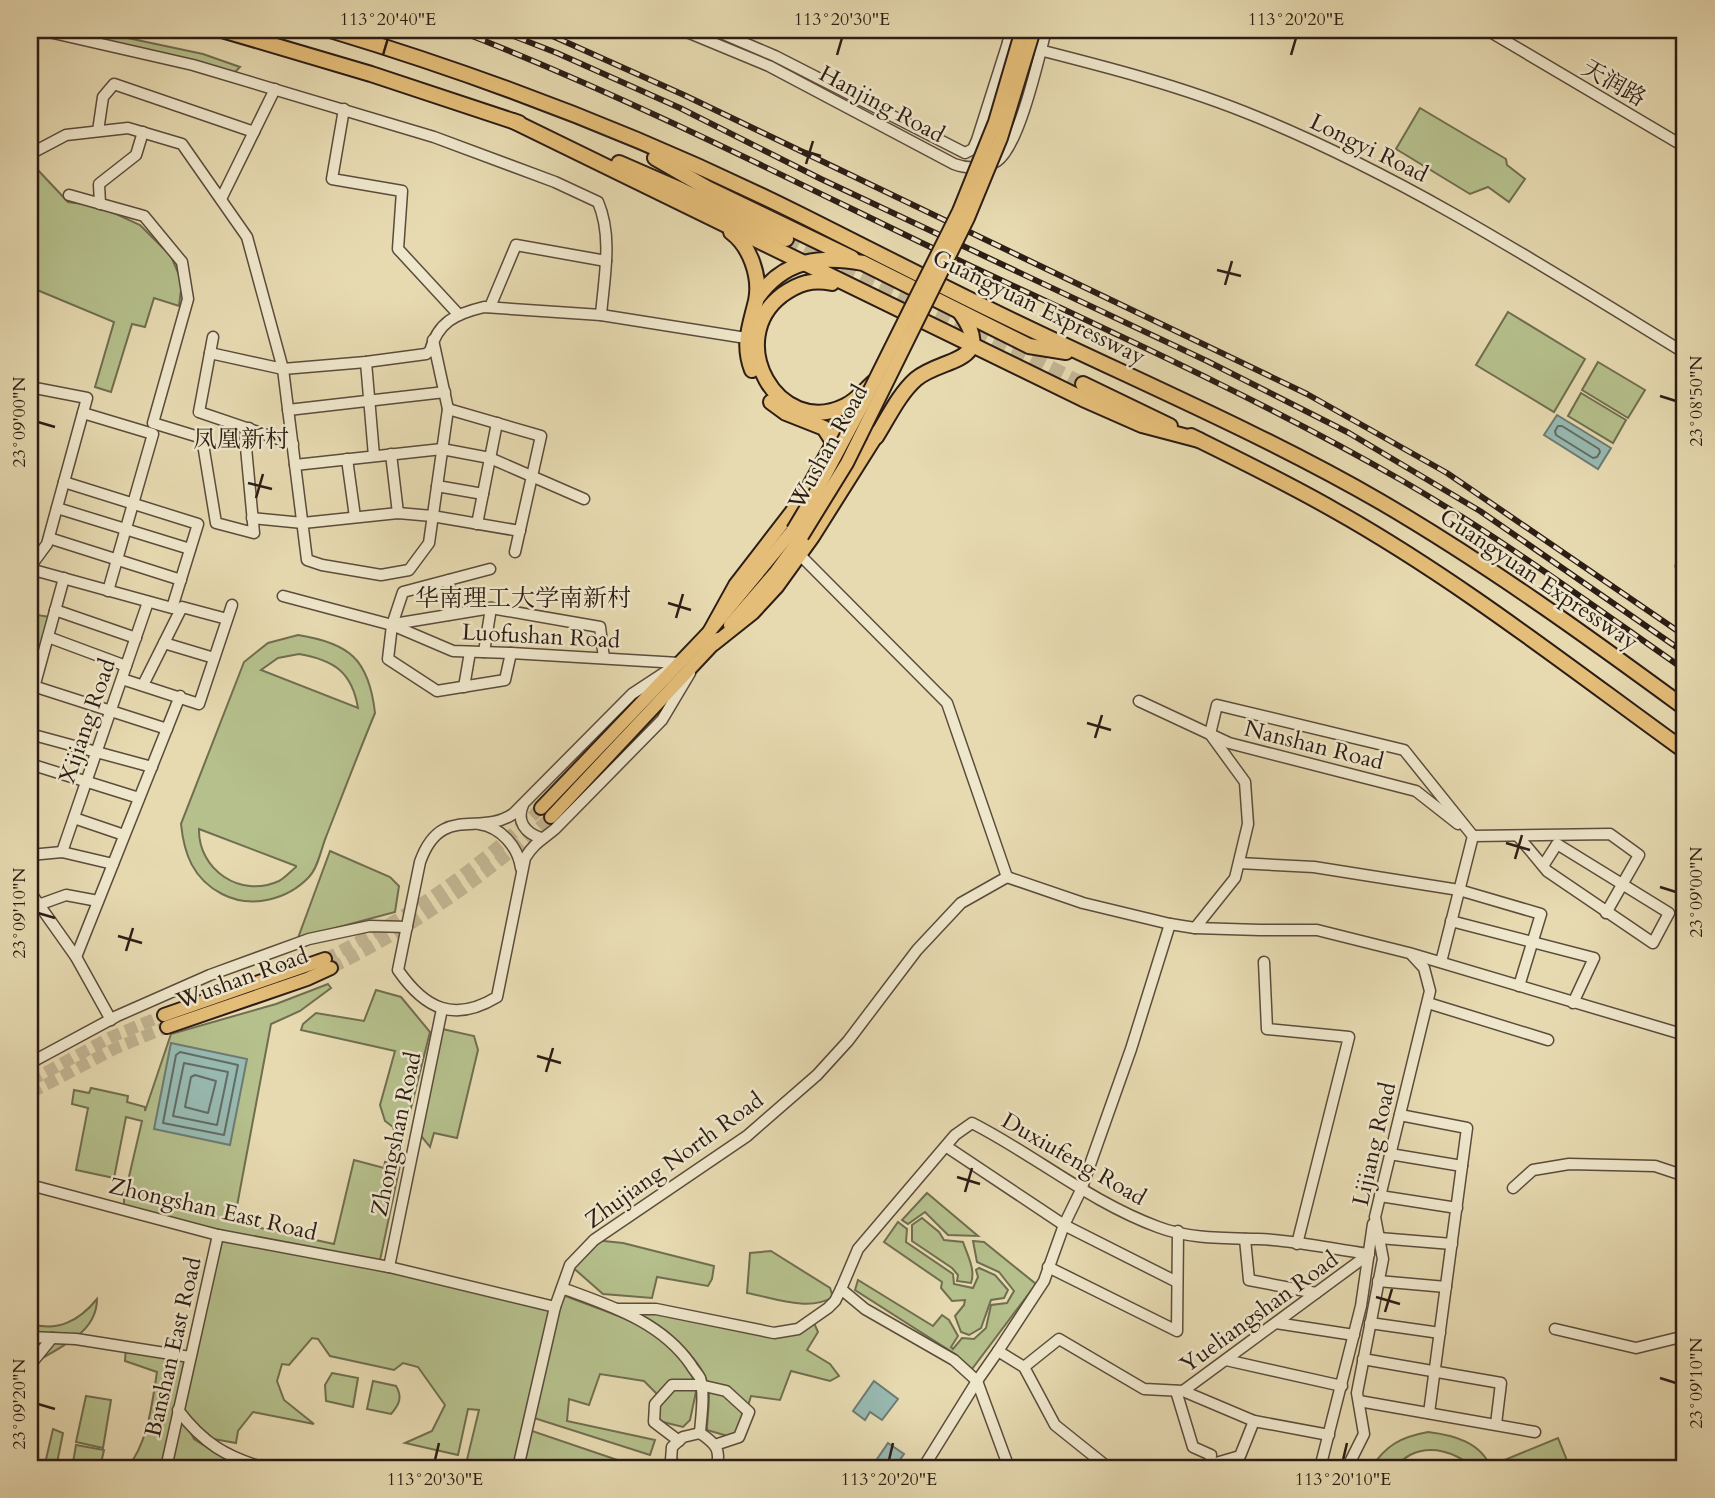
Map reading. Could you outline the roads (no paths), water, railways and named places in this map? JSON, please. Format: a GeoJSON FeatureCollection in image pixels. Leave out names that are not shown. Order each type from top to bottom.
{"type":"FeatureCollection","features":[{"type":"Feature","properties":{"kind":"highway"},"geometry":{"type":"LineString","coordinates":[[222,30],[382,77],[513,121],[681,190],[786,239]]}},
{"type":"Feature","properties":{"kind":"highway","name":"Guangyuan Expressway"},"geometry":{"type":"LineString","coordinates":[[330,30],[444,66],[597,125],[798,214],[1085,355],[1210,412],[1380,502],[1505,579],[1685,708]]}},
{"type":"Feature","properties":{"kind":"highway"},"geometry":{"type":"LineString","coordinates":[[513,121],[971,346],[1124,418],[1199,440]]}},
{"type":"Feature","properties":{"kind":"highway"},"geometry":{"type":"LineString","coordinates":[[597,125],[707,188],[1029,346],[1085,355]]}},
{"type":"Feature","properties":{"kind":"highway"},"geometry":{"type":"LineString","coordinates":[[709,218],[735,235],[750,254],[757,298],[746,338],[746,350],[754,375],[772,402],[786,414],[824,428],[833,442]]}},
{"type":"Feature","properties":{"kind":"highway"},"geometry":{"type":"LineString","coordinates":[[757,298],[775,277],[802,263],[838,258],[863,263]]}},
{"type":"Feature","properties":{"kind":"highway"},"geometry":{"type":"LineString","coordinates":[[847,285],[807,281],[791,288],[775,300],[759,328],[757,351],[761,373],[781,398],[808,411],[823,412],[845,406],[874,382]]}},
{"type":"Feature","properties":{"kind":"highway"},"geometry":{"type":"LineString","coordinates":[[876,437],[906,389],[927,372],[967,354],[971,346],[971,334],[960,312]]}},
{"type":"Feature","properties":{"kind":"highway"},"geometry":{"type":"LineString","coordinates":[[1083,384],[1325,505],[1381,539],[1532,640],[1685,751]]}},
{"type":"Feature","properties":{"kind":"main road","name":"Wushan Road"},"geometry":{"type":"LineString","coordinates":[[711,638],[694,665],[546,813],[679,663],[711,638],[775,573],[942,246],[980,163],[1022,30]]}},
{"type":"Feature","properties":{"kind":"main road","name":"Wushan Road"},"geometry":{"type":"LineString","coordinates":[[797,533],[847,463],[968,218],[1001,138],[1034,30]]}},
{"type":"Feature","properties":{"kind":"main road"},"geometry":{"type":"LineString","coordinates":[[848,424],[857,424],[876,437],[800,555],[753,613],[711,638],[734,586],[802,498],[841,428],[848,424]]}},
{"type":"Feature","properties":{"kind":"main road","name":"Wushan Road"},"geometry":{"type":"LineString","coordinates":[[165,1021],[328,963]]}},
{"type":"Feature","properties":{"kind":"street"},"geometry":{"type":"LineString","coordinates":[[40,30],[193,65],[344,109],[458,146],[555,182],[598,202],[605,218],[606,261],[601,314]]}},
{"type":"Feature","properties":{"kind":"street","name":"Hanjing Road"},"geometry":{"type":"LineString","coordinates":[[682,30],[769,66],[954,164],[971,167],[988,166],[1005,154],[1041,50]]}},
{"type":"Feature","properties":{"kind":"street","name":"Hanjing Road"},"geometry":{"type":"LineString","coordinates":[[714,30],[775,57],[965,153],[973,149],[977,140],[1008,42]]}},
{"type":"Feature","properties":{"kind":"street"},"geometry":{"type":"LineString","coordinates":[[1008,42],[1012,30]]}},
{"type":"Feature","properties":{"kind":"street"},"geometry":{"type":"LineString","coordinates":[[1041,50],[1046,30]]}},
{"type":"Feature","properties":{"kind":"street","name":"天润路"},"geometry":{"type":"LineString","coordinates":[[1487,30],[1685,147]]}},
{"type":"Feature","properties":{"kind":"street","name":"Longyi Road"},"geometry":{"type":"LineString","coordinates":[[1008,42],[1217,101],[1344,155],[1449,211],[1685,353]]}},
{"type":"Feature","properties":{"kind":"street"},"geometry":{"type":"LineString","coordinates":[[98,131],[103,97],[114,84],[254,132]]}},
{"type":"Feature","properties":{"kind":"street"},"geometry":{"type":"LineString","coordinates":[[221,199],[275,89]]}},
{"type":"Feature","properties":{"kind":"street"},"geometry":{"type":"LineString","coordinates":[[344,109],[332,179],[402,191],[398,249],[459,315]]}},
{"type":"Feature","properties":{"kind":"street"},"geometry":{"type":"LineString","coordinates":[[30,154],[66,135],[128,128],[183,144],[247,237],[283,369],[307,560],[381,575],[409,570],[429,543],[448,409],[433,340]]}},
{"type":"Feature","properties":{"kind":"street"},"geometry":{"type":"LineString","coordinates":[[100,204],[99,184],[136,155],[143,132]]}},
{"type":"Feature","properties":{"kind":"street"},"geometry":{"type":"LineString","coordinates":[[69,195],[144,216],[182,262],[188,299],[153,423],[202,438],[216,523],[254,533],[245,437],[249,428]]}},
{"type":"Feature","properties":{"kind":"street"},"geometry":{"type":"LineString","coordinates":[[490,307],[516,245],[606,261]]}},
{"type":"Feature","properties":{"kind":"street"},"geometry":{"type":"LineString","coordinates":[[210,353],[283,369],[426,354],[443,324],[465,311],[490,307],[601,314],[746,338]]}},
{"type":"Feature","properties":{"kind":"street"},"geometry":{"type":"LineString","coordinates":[[213,337],[199,412],[293,444]]}},
{"type":"Feature","properties":{"kind":"street"},"geometry":{"type":"LineString","coordinates":[[366,362],[374,456]]}},
{"type":"Feature","properties":{"kind":"street"},"geometry":{"type":"LineString","coordinates":[[30,387],[87,398],[47,544],[30,568],[172,608],[198,524],[64,482]]}},
{"type":"Feature","properties":{"kind":"street"},"geometry":{"type":"LineString","coordinates":[[289,410],[445,392]]}},
{"type":"Feature","properties":{"kind":"street"},"geometry":{"type":"LineString","coordinates":[[448,409],[541,436],[515,552]]}},
{"type":"Feature","properties":{"kind":"street"},"geometry":{"type":"LineString","coordinates":[[83,413],[153,434],[108,591]]}},
{"type":"Feature","properties":{"kind":"street"},"geometry":{"type":"LineString","coordinates":[[477,524],[496,423]]}},
{"type":"Feature","properties":{"kind":"street"},"geometry":{"type":"LineString","coordinates":[[295,465],[442,449],[490,458],[584,499]]}},
{"type":"Feature","properties":{"kind":"street"},"geometry":{"type":"LineString","coordinates":[[391,454],[398,513]]}},
{"type":"Feature","properties":{"kind":"street"},"geometry":{"type":"LineString","coordinates":[[347,459],[355,517]]}},
{"type":"Feature","properties":{"kind":"street"},"geometry":{"type":"LineString","coordinates":[[437,486],[483,494]]}},
{"type":"Feature","properties":{"kind":"street"},"geometry":{"type":"LineString","coordinates":[[57,509],[190,549]]}},
{"type":"Feature","properties":{"kind":"street"},"geometry":{"type":"LineString","coordinates":[[252,518],[303,523],[398,513],[520,531]]}},
{"type":"Feature","properties":{"kind":"street"},"geometry":{"type":"LineString","coordinates":[[49,538],[181,580]]}},
{"type":"Feature","properties":{"kind":"street"},"geometry":{"type":"LineString","coordinates":[[800,555],[947,702],[1007,877],[1083,903],[1170,924],[1195,928],[1317,930],[1441,962],[1685,1035]]}},
{"type":"Feature","properties":{"kind":"street"},"geometry":{"type":"LineString","coordinates":[[490,569],[403,592],[392,625],[388,659],[437,691],[505,680],[511,653]]}},
{"type":"Feature","properties":{"kind":"street"},"geometry":{"type":"LineString","coordinates":[[30,702],[32,686],[64,578]]}},
{"type":"Feature","properties":{"kind":"street"},"geometry":{"type":"LineString","coordinates":[[448,615],[449,580]]}},
{"type":"Feature","properties":{"kind":"street","name":"Luofushan Road"},"geometry":{"type":"LineString","coordinates":[[283,596],[392,625],[453,651],[679,663]]}},
{"type":"Feature","properties":{"kind":"street","name":"Xijiang Road"},"geometry":{"type":"LineString","coordinates":[[62,852],[148,601]]}},
{"type":"Feature","properties":{"kind":"street"},"geometry":{"type":"LineString","coordinates":[[122,679],[199,704],[232,605]]}},
{"type":"Feature","properties":{"kind":"street"},"geometry":{"type":"LineString","coordinates":[[143,685],[182,607],[227,619]]}},
{"type":"Feature","properties":{"kind":"street"},"geometry":{"type":"LineString","coordinates":[[392,625],[491,608],[600,626],[604,659]]}},
{"type":"Feature","properties":{"kind":"street"},"geometry":{"type":"LineString","coordinates":[[484,652],[491,608]]}},
{"type":"Feature","properties":{"kind":"street"},"geometry":{"type":"LineString","coordinates":[[55,610],[136,638]]}},
{"type":"Feature","properties":{"kind":"street"},"geometry":{"type":"LineString","coordinates":[[48,637],[126,666]]}},
{"type":"Feature","properties":{"kind":"street"},"geometry":{"type":"LineString","coordinates":[[164,643],[214,658]]}},
{"type":"Feature","properties":{"kind":"street"},"geometry":{"type":"LineString","coordinates":[[464,687],[470,652]]}},
{"type":"Feature","properties":{"kind":"street"},"geometry":{"type":"LineString","coordinates":[[679,663],[632,694],[506,819],[452,826],[426,846],[420,862],[398,970],[410,988],[424,1001],[442,1009],[461,1011],[480,1007],[497,997],[525,858],[541,838],[555,829],[662,720],[694,665]]}},
{"type":"Feature","properties":{"kind":"street"},"geometry":{"type":"LineString","coordinates":[[32,686],[167,729]]}},
{"type":"Feature","properties":{"kind":"street"},"geometry":{"type":"LineString","coordinates":[[76,957],[180,696]]}},
{"type":"Feature","properties":{"kind":"street","name":"Nanshan Road"},"geometry":{"type":"LineString","coordinates":[[1139,701],[1229,743],[1416,791],[1473,836]]}},
{"type":"Feature","properties":{"kind":"street"},"geometry":{"type":"LineString","coordinates":[[1195,928],[1235,878],[1248,824],[1245,782],[1210,734],[1217,705],[1404,750],[1473,836]]}},
{"type":"Feature","properties":{"kind":"street"},"geometry":{"type":"LineString","coordinates":[[30,734],[152,767]]}},
{"type":"Feature","properties":{"kind":"street"},"geometry":{"type":"LineString","coordinates":[[30,764],[139,798]]}},
{"type":"Feature","properties":{"kind":"street"},"geometry":{"type":"LineString","coordinates":[[523,805],[520,811],[521,823],[527,831],[541,838]]}},
{"type":"Feature","properties":{"kind":"street"},"geometry":{"type":"LineString","coordinates":[[74,818],[124,835]]}},
{"type":"Feature","properties":{"kind":"street"},"geometry":{"type":"LineString","coordinates":[[468,823],[485,825],[500,833],[512,845],[520,860],[522,876]]}},
{"type":"Feature","properties":{"kind":"street"},"geometry":{"type":"LineString","coordinates":[[1473,836],[1610,834],[1639,855],[1606,913]]}},
{"type":"Feature","properties":{"kind":"street"},"geometry":{"type":"LineString","coordinates":[[1441,962],[1473,836]]}},
{"type":"Feature","properties":{"kind":"street"},"geometry":{"type":"LineString","coordinates":[[1518,836],[1543,866],[1606,913],[1653,943],[1670,913],[1557,844],[1543,866]]}},
{"type":"Feature","properties":{"kind":"street"},"geometry":{"type":"LineString","coordinates":[[30,855],[62,852],[113,864]]}},
{"type":"Feature","properties":{"kind":"street"},"geometry":{"type":"LineString","coordinates":[[1239,863],[1314,867],[1459,890],[1541,914],[1519,986]]}},
{"type":"Feature","properties":{"kind":"street","name":"Zhujiang North Road"},"geometry":{"type":"LineString","coordinates":[[518,1468],[555,1307],[570,1265],[594,1240],[747,1136],[817,1075],[848,1041],[917,950],[961,903],[1007,877]]}},
{"type":"Feature","properties":{"kind":"street"},"geometry":{"type":"LineString","coordinates":[[30,891],[34,907],[76,957],[111,1020]]}},
{"type":"Feature","properties":{"kind":"street"},"geometry":{"type":"LineString","coordinates":[[34,907],[66,895],[98,901]]}},
{"type":"Feature","properties":{"kind":"street"},"geometry":{"type":"LineString","coordinates":[[1451,921],[1594,958],[1573,1003]]}},
{"type":"Feature","properties":{"kind":"street"},"geometry":{"type":"LineString","coordinates":[[923,1468],[1044,1281],[1064,1225],[1081,1190],[1131,1049],[1170,924]]}},
{"type":"Feature","properties":{"kind":"street"},"geometry":{"type":"LineString","coordinates":[[30,1063],[111,1020],[209,975],[309,939],[370,926],[407,927]]}},
{"type":"Feature","properties":{"kind":"street","name":"Lijiang Road"},"geometry":{"type":"LineString","coordinates":[[1347,1468],[1364,1434],[1357,1393],[1383,1259],[1375,1217],[1430,992],[1424,968],[1409,953]]}},
{"type":"Feature","properties":{"kind":"street"},"geometry":{"type":"LineString","coordinates":[[1264,962],[1267,1029],[1349,1037],[1297,1244]]}},
{"type":"Feature","properties":{"kind":"street"},"geometry":{"type":"LineString","coordinates":[[1427,1003],[1548,1040]]}},
{"type":"Feature","properties":{"kind":"street","name":"Zhongshan Road"},"geometry":{"type":"LineString","coordinates":[[389,1267],[442,1009]]}},
{"type":"Feature","properties":{"kind":"street"},"geometry":{"type":"LineString","coordinates":[[1400,1115],[1467,1128],[1429,1413]]}},
{"type":"Feature","properties":{"kind":"street","name":"Duxiufeng Road"},"geometry":{"type":"LineString","coordinates":[[617,1309],[656,1309],[774,1333],[798,1329],[835,1301],[858,1249],[955,1135],[972,1123],[1081,1190],[1159,1228],[1222,1240],[1245,1239],[1369,1254]]}},
{"type":"Feature","properties":{"kind":"street"},"geometry":{"type":"LineString","coordinates":[[947,1147],[1064,1225],[1178,1282]]}},
{"type":"Feature","properties":{"kind":"street"},"geometry":{"type":"LineString","coordinates":[[1390,1154],[1462,1166]]}},
{"type":"Feature","properties":{"kind":"street"},"geometry":{"type":"LineString","coordinates":[[1513,1188],[1533,1170],[1569,1164],[1655,1166],[1685,1176]]}},
{"type":"Feature","properties":{"kind":"street","name":"Zhongshan East Road"},"geometry":{"type":"LineString","coordinates":[[30,1185],[218,1235],[389,1267],[555,1307]]}},
{"type":"Feature","properties":{"kind":"street"},"geometry":{"type":"LineString","coordinates":[[1380,1196],[1457,1208]]}},
{"type":"Feature","properties":{"kind":"street"},"geometry":{"type":"LineString","coordinates":[[1320,1468],[1354,1335],[1375,1217]]}},
{"type":"Feature","properties":{"kind":"street"},"geometry":{"type":"LineString","coordinates":[[1048,1267],[1177,1331],[1178,1231]]}},
{"type":"Feature","properties":{"kind":"street","name":"Banshan East Road"},"geometry":{"type":"LineString","coordinates":[[166,1468],[218,1235]]}},
{"type":"Feature","properties":{"kind":"street"},"geometry":{"type":"LineString","coordinates":[[1379,1238],[1452,1244]]}},
{"type":"Feature","properties":{"kind":"street"},"geometry":{"type":"LineString","coordinates":[[1245,1239],[1249,1280],[1317,1293]]}},
{"type":"Feature","properties":{"kind":"street","name":"Yueliangshan Road"},"geometry":{"type":"LineString","coordinates":[[1024,1367],[1059,1339],[1143,1389],[1180,1391],[1369,1254]]}},
{"type":"Feature","properties":{"kind":"street"},"geometry":{"type":"LineString","coordinates":[[1378,1281],[1446,1287]]}},
{"type":"Feature","properties":{"kind":"street"},"geometry":{"type":"LineString","coordinates":[[562,1288],[617,1309],[659,1331],[686,1358],[700,1378],[700,1433]]}},
{"type":"Feature","properties":{"kind":"street"},"geometry":{"type":"LineString","coordinates":[[841,1289],[865,1309],[954,1360],[977,1381],[1008,1466],[993,1468]]}},
{"type":"Feature","properties":{"kind":"street"},"geometry":{"type":"LineString","coordinates":[[1276,1323],[1354,1335]]}},
{"type":"Feature","properties":{"kind":"street"},"geometry":{"type":"LineString","coordinates":[[1370,1323],[1440,1333]]}},
{"type":"Feature","properties":{"kind":"street"},"geometry":{"type":"LineString","coordinates":[[1555,1329],[1636,1348],[1685,1336]]}},
{"type":"Feature","properties":{"kind":"street"},"geometry":{"type":"LineString","coordinates":[[30,1337],[76,1339],[190,1357]]}},
{"type":"Feature","properties":{"kind":"street"},"geometry":{"type":"LineString","coordinates":[[30,1365],[52,1338]]}},
{"type":"Feature","properties":{"kind":"street"},"geometry":{"type":"LineString","coordinates":[[999,1352],[1024,1367],[1055,1425],[1105,1465],[1117,1468]]}},
{"type":"Feature","properties":{"kind":"street"},"geometry":{"type":"LineString","coordinates":[[1363,1359],[1501,1383],[1496,1424]]}},
{"type":"Feature","properties":{"kind":"street"},"geometry":{"type":"LineString","coordinates":[[1226,1360],[1342,1386]]}},
{"type":"Feature","properties":{"kind":"street"},"geometry":{"type":"LineString","coordinates":[[679,1441],[654,1422],[655,1404],[671,1385],[700,1385],[726,1391],[749,1412],[739,1437],[715,1445]]}},
{"type":"Feature","properties":{"kind":"street"},"geometry":{"type":"LineString","coordinates":[[1180,1391],[1254,1420],[1329,1435]]}},
{"type":"Feature","properties":{"kind":"street"},"geometry":{"type":"LineString","coordinates":[[1180,1391],[1193,1447],[1211,1455],[1210,1465]]}},
{"type":"Feature","properties":{"kind":"street"},"geometry":{"type":"LineString","coordinates":[[1359,1401],[1535,1432]]}},
{"type":"Feature","properties":{"kind":"street"},"geometry":{"type":"LineString","coordinates":[[178,1410],[195,1432],[223,1453],[265,1468]]}},
{"type":"Feature","properties":{"kind":"street"},"geometry":{"type":"LineString","coordinates":[[1199,1468],[1240,1457],[1254,1420]]}},
{"type":"Feature","properties":{"kind":"street"},"geometry":{"type":"LineString","coordinates":[[678,1468],[671,1460],[673,1447],[683,1437],[700,1433]]}},
{"type":"Feature","properties":{"kind":"street"},"geometry":{"type":"LineString","coordinates":[[700,1433],[715,1445],[719,1453],[716,1468]]}},
{"type":"Feature","properties":{"kind":"water"},"geometry":{"type":"Polygon","coordinates":[[[1557,415],[1611,448],[1598,469],[1544,435],[1557,415]]]}},
{"type":"Feature","properties":{"kind":"water"},"geometry":{"type":"Polygon","coordinates":[[[171,1043],[247,1059],[230,1145],[154,1129],[171,1043]]]}},
{"type":"Feature","properties":{"kind":"water"},"geometry":{"type":"Polygon","coordinates":[[[874,1381],[898,1399],[882,1420],[870,1412],[865,1420],[853,1411],[874,1381]]]}},
{"type":"Feature","properties":{"kind":"water"},"geometry":{"type":"Polygon","coordinates":[[[888,1443],[904,1454],[894,1468],[871,1468],[888,1443]]]}},
{"type":"Feature","properties":{"kind":"tunnel"},"geometry":{"type":"LineString","coordinates":[[786,239],[1083,384]]}},
{"type":"Feature","properties":{"kind":"tunnel"},"geometry":{"type":"LineString","coordinates":[[325,959],[383,928],[439,892],[492,852],[541,808]]}},
{"type":"Feature","properties":{"kind":"tunnel"},"geometry":{"type":"LineString","coordinates":[[331,968],[390,936],[446,900],[500,860],[551,817]]}},
{"type":"Feature","properties":{"kind":"tunnel"},"geometry":{"type":"LineString","coordinates":[[30,1081],[111,1037],[164,1015]]}},
{"type":"Feature","properties":{"kind":"tunnel"},"geometry":{"type":"LineString","coordinates":[[30,1093],[116,1048],[167,1027]]}},
{"type":"Feature","properties":{"kind":"railway"},"geometry":{"type":"LineString","coordinates":[[457,30],[575,79],[691,132],[1284,416],[1401,480],[1474,525],[1685,670]]}},
{"type":"Feature","properties":{"kind":"railway"},"geometry":{"type":"LineString","coordinates":[[498,30],[557,53],[680,108],[821,179],[1207,361],[1349,433],[1480,511],[1685,653]]}},
{"type":"Feature","properties":{"kind":"railway"},"geometry":{"type":"LineString","coordinates":[[539,30],[684,95],[1307,394],[1447,473],[1685,636]]}},
{"type":"Feature","properties":{"kind":"district","name":"凤凰新村"},"geometry":{"type":"Point","coordinates":[241,439]}},
{"type":"Feature","properties":{"kind":"district","name":"华南理工大学南新村"},"geometry":{"type":"Point","coordinates":[523,598]}}]}
